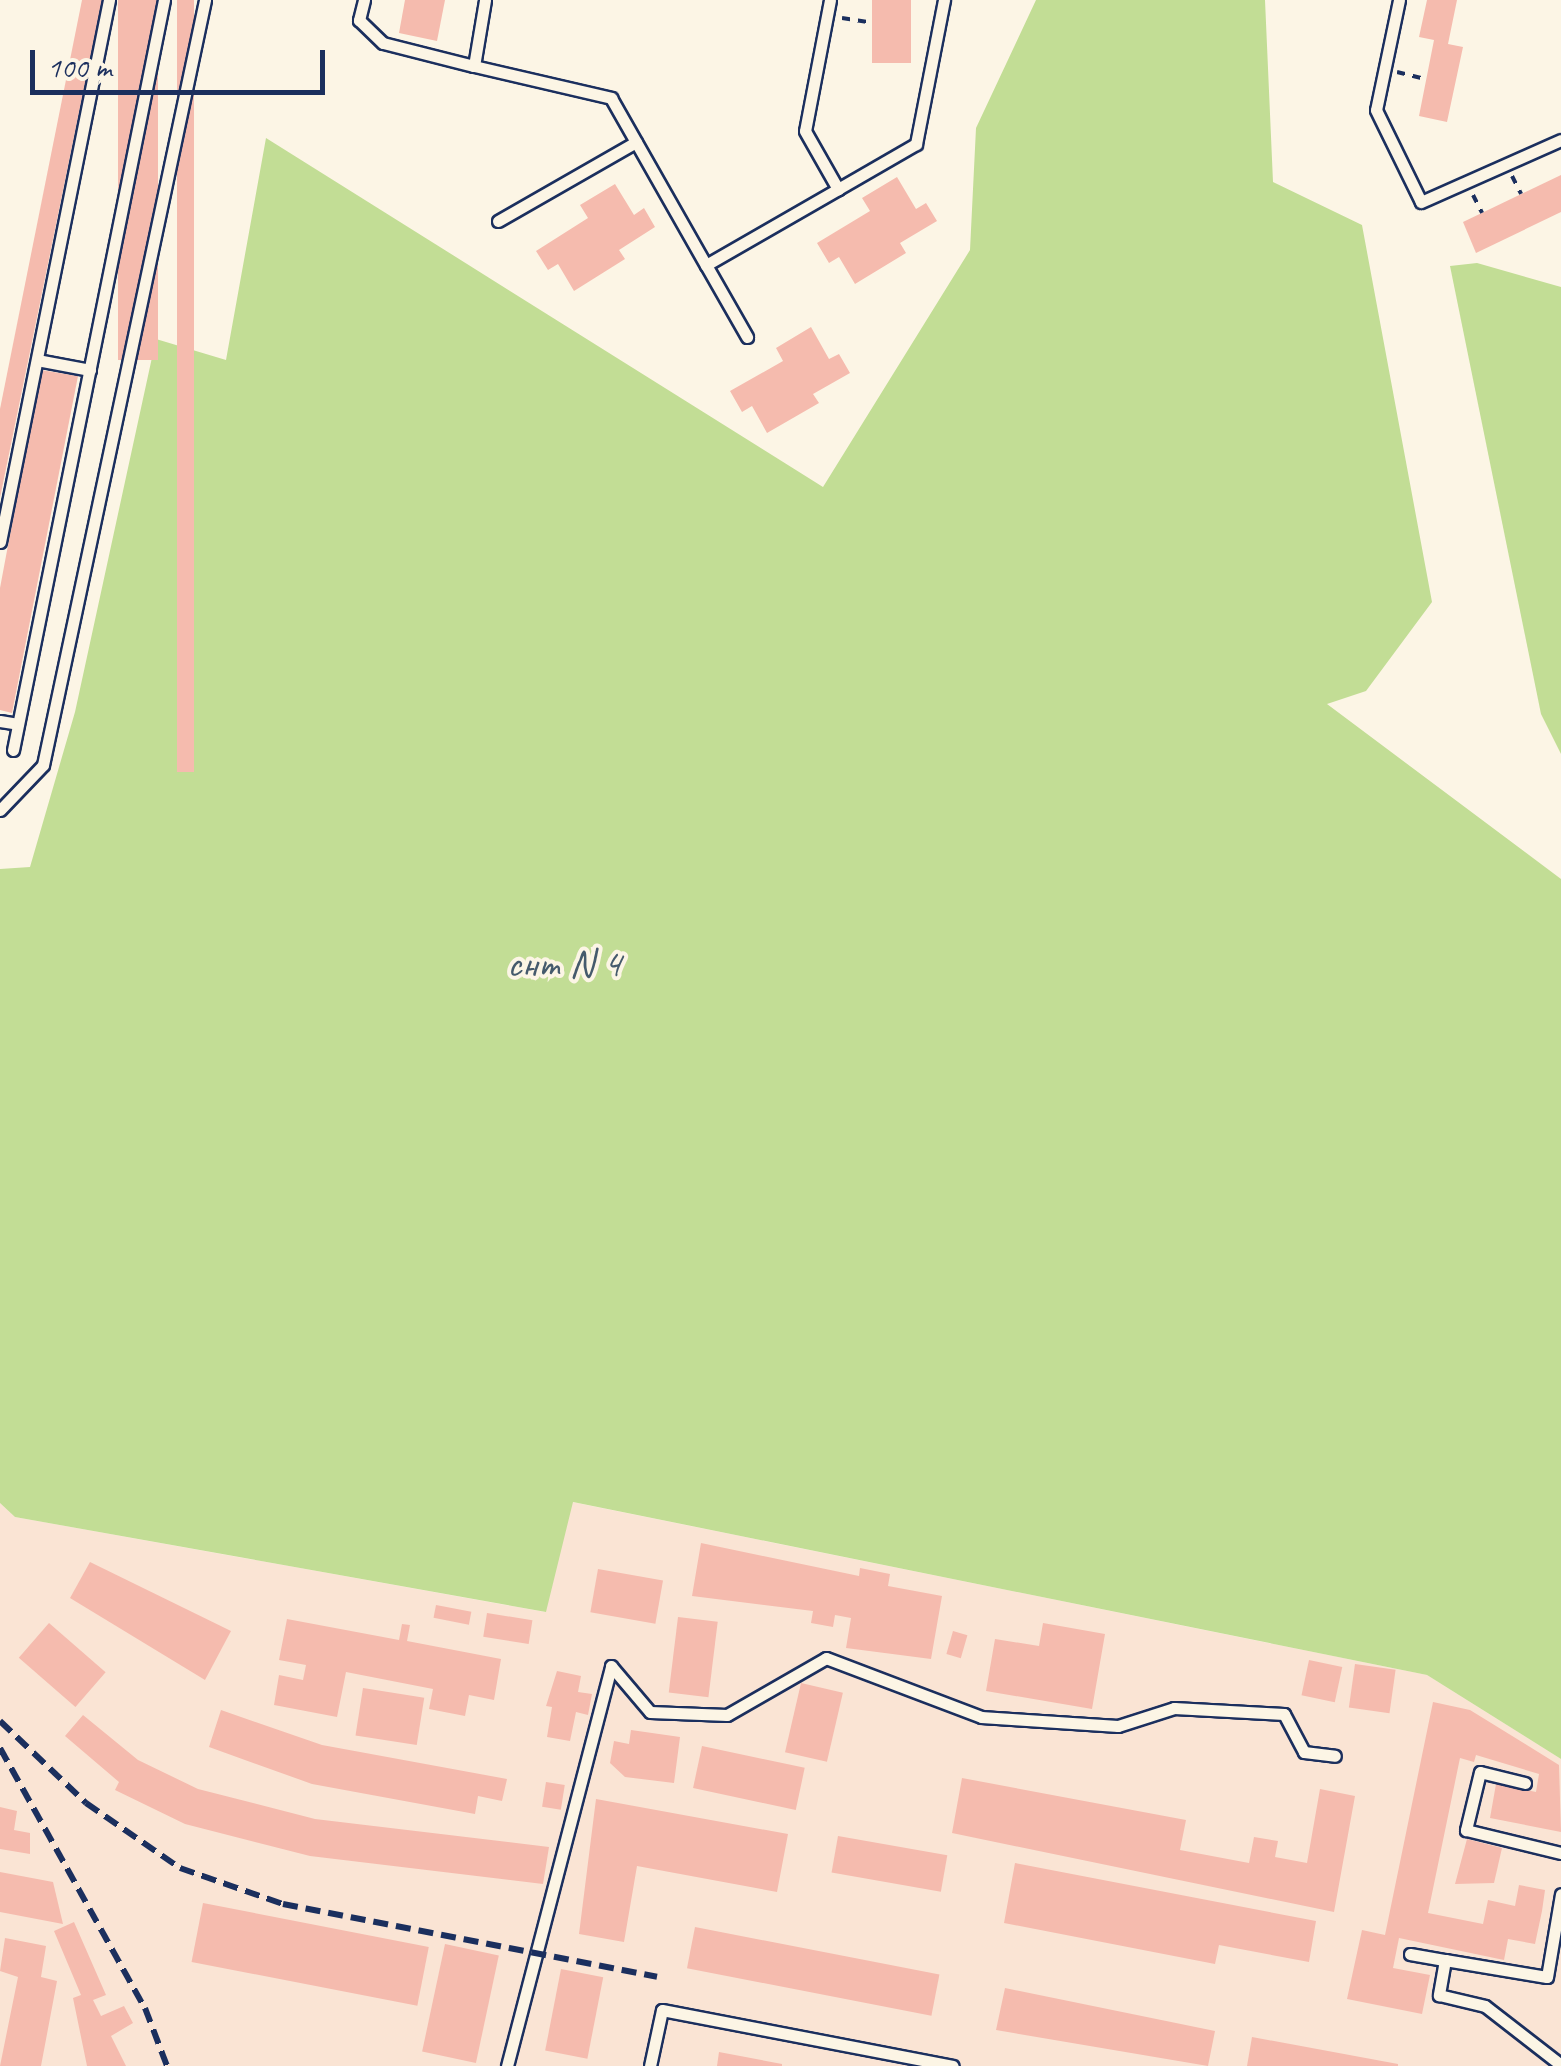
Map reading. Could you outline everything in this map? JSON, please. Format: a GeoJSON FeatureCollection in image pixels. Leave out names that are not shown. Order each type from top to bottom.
{"type":"FeatureCollection","features":[{"type":"Feature","properties":{"kind":"lane"},"geometry":{"type":"LineString","coordinates":[[0,542],[109,0]]}},
{"type":"Feature","properties":{"kind":"lane"},"geometry":{"type":"LineString","coordinates":[[13,750],[164,0]]}},
{"type":"Feature","properties":{"kind":"lane"},"geometry":{"type":"LineString","coordinates":[[0,810],[44,765],[205,0]]}},
{"type":"Feature","properties":{"kind":"lane"},"geometry":{"type":"LineString","coordinates":[[364,0],[359,20],[384,43],[610,98],[746,337]]}},
{"type":"Feature","properties":{"kind":"lane"},"geometry":{"type":"LineString","coordinates":[[474,66],[485,0]]}},
{"type":"Feature","properties":{"kind":"lane"},"geometry":{"type":"LineString","coordinates":[[830,0],[806,131],[838,190]]}},
{"type":"Feature","properties":{"kind":"lane"},"geometry":{"type":"LineString","coordinates":[[706,265],[916,144],[944,0]]}},
{"type":"Feature","properties":{"kind":"lane"},"geometry":{"type":"LineString","coordinates":[[1399,0],[1376,110],[1421,202],[1561,140]]}},
{"type":"Feature","properties":{"kind":"lane"},"geometry":{"type":"LineString","coordinates":[[498,221],[636,142]]}},
{"type":"Feature","properties":{"kind":"lane"},"geometry":{"type":"LineString","coordinates":[[37,360],[90,370]]}},
{"type":"Feature","properties":{"kind":"lane"},"geometry":{"type":"LineString","coordinates":[[0,721],[18,724]]}},
{"type":"Feature","properties":{"kind":"lane"},"geometry":{"type":"LineString","coordinates":[[507,2066],[610,1666],[650,1712],[727,1715],[826,1658],[981,1717],[1118,1726],[1174,1708],[1284,1714],[1304,1752],[1335,1756]]}},
{"type":"Feature","properties":{"kind":"lane"},"geometry":{"type":"LineString","coordinates":[[1525,1783],[1480,1772],[1466,1830],[1561,1853]]}},
{"type":"Feature","properties":{"kind":"lane"},"geometry":{"type":"LineString","coordinates":[[1410,1954],[1547,1977],[1556,1948],[1561,1894]]}},
{"type":"Feature","properties":{"kind":"lane"},"geometry":{"type":"LineString","coordinates":[[1445,1960],[1439,1996],[1485,2006],[1561,2065]]}},
{"type":"Feature","properties":{"kind":"lane"},"geometry":{"type":"LineString","coordinates":[[650,2066],[662,2010],[952,2066]]}},
{"type":"Feature","properties":{"kind":"path"},"geometry":{"type":"LineString","coordinates":[[828,15],[868,22]]}},
{"type":"Feature","properties":{"kind":"path"},"geometry":{"type":"LineString","coordinates":[[1384,70],[1426,79]]}},
{"type":"Feature","properties":{"kind":"shaded area"},"geometry":{"type":"Polygon","coordinates":[[[572,1502],[1427,1675],[1561,1759],[1561,2066],[0,2066],[0,1503],[15,1517],[545,1612],[572,1502]]]}},
{"type":"Feature","properties":{"kind":"green space","name":"снт N 4"},"geometry":{"type":"Polygon","coordinates":[[[1036,0],[1265,0],[1273,182],[1362,225],[1432,602],[1366,691],[1327,704],[1561,879],[1561,1759],[1427,1675],[573,1502],[546,1612],[15,1517],[0,1503],[0,869],[30,867],[75,712],[156,339],[226,360],[266,138],[823,487],[970,250],[976,128],[1036,0]]]}},
{"type":"Feature","properties":{"kind":"green space"},"geometry":{"type":"Polygon","coordinates":[[[1477,263],[1561,287],[1561,754],[1541,714],[1450,266],[1477,263]]]}},
{"type":"Feature","properties":{"kind":"building"},"geometry":{"type":"Polygon","coordinates":[[[82,0],[102,0],[0,498],[0,409],[82,0]]]}},
{"type":"Feature","properties":{"kind":"building"},"geometry":{"type":"Polygon","coordinates":[[[118,0],[158,0],[158,360],[118,360],[118,0]]]}},
{"type":"Feature","properties":{"kind":"building"},"geometry":{"type":"Polygon","coordinates":[[[177,0],[194,0],[194,772],[177,772],[177,0]]]}},
{"type":"Feature","properties":{"kind":"building"},"geometry":{"type":"Polygon","coordinates":[[[405,0],[445,0],[437,41],[399,33],[405,0]]]}},
{"type":"Feature","properties":{"kind":"building"},"geometry":{"type":"Polygon","coordinates":[[[872,0],[911,0],[911,63],[872,63],[872,0]]]}},
{"type":"Feature","properties":{"kind":"building"},"geometry":{"type":"Polygon","coordinates":[[[1427,0],[1457,0],[1448,44],[1463,47],[1447,122],[1419,116],[1434,40],[1419,37],[1427,0]]]}},
{"type":"Feature","properties":{"kind":"building"},"geometry":{"type":"Polygon","coordinates":[[[1561,175],[1561,212],[1476,253],[1463,222],[1561,175]]]}},
{"type":"Feature","properties":{"kind":"building"},"geometry":{"type":"Polygon","coordinates":[[[897,177],[916,209],[926,203],[937,221],[900,243],[906,253],[855,284],[839,257],[829,263],[817,243],[870,211],[862,198],[897,177]]]}},
{"type":"Feature","properties":{"kind":"building"},"geometry":{"type":"Polygon","coordinates":[[[615,184],[634,215],[644,208],[655,227],[619,250],[625,259],[574,291],[558,264],[548,270],[536,251],[588,218],[580,205],[615,184]]]}},
{"type":"Feature","properties":{"kind":"building"},"geometry":{"type":"Polygon","coordinates":[[[811,327],[829,359],[839,354],[850,373],[813,394],[819,403],[767,433],[752,406],[742,412],[730,391],[783,361],[776,348],[811,327]]]}},
{"type":"Feature","properties":{"kind":"building"},"geometry":{"type":"Polygon","coordinates":[[[41,370],[78,376],[12,713],[0,710],[0,588],[41,370]]]}},
{"type":"Feature","properties":{"kind":"building"},"geometry":{"type":"Polygon","coordinates":[[[701,1543],[859,1576],[860,1568],[890,1574],[888,1586],[942,1596],[931,1659],[846,1648],[851,1618],[835,1615],[833,1627],[811,1623],[813,1611],[692,1596],[701,1543]]]}},
{"type":"Feature","properties":{"kind":"building"},"geometry":{"type":"Polygon","coordinates":[[[90,1562],[231,1631],[205,1680],[70,1598],[90,1562]]]}},
{"type":"Feature","properties":{"kind":"building"},"geometry":{"type":"Polygon","coordinates":[[[598,1569],[663,1580],[655,1624],[590,1612],[598,1569]]]}},
{"type":"Feature","properties":{"kind":"building"},"geometry":{"type":"Polygon","coordinates":[[[436,1605],[471,1612],[469,1625],[434,1618],[436,1605]]]}},
{"type":"Feature","properties":{"kind":"building"},"geometry":{"type":"Polygon","coordinates":[[[487,1613],[532,1620],[529,1644],[483,1637],[487,1613]]]}},
{"type":"Feature","properties":{"kind":"building"},"geometry":{"type":"Polygon","coordinates":[[[678,1617],[718,1622],[708,1697],[669,1692],[678,1617]]]}},
{"type":"Feature","properties":{"kind":"building"},"geometry":{"type":"Polygon","coordinates":[[[287,1619],[399,1640],[402,1624],[410,1625],[407,1641],[501,1659],[494,1700],[469,1695],[465,1716],[429,1709],[433,1689],[346,1672],[337,1717],[274,1705],[279,1675],[303,1680],[306,1665],[279,1660],[287,1619]]]}},
{"type":"Feature","properties":{"kind":"building"},"geometry":{"type":"Polygon","coordinates":[[[49,1623],[106,1672],[75,1707],[19,1658],[49,1623]]]}},
{"type":"Feature","properties":{"kind":"building"},"geometry":{"type":"Polygon","coordinates":[[[1043,1623],[1105,1634],[1092,1709],[986,1691],[995,1639],[1039,1646],[1043,1623]]]}},
{"type":"Feature","properties":{"kind":"building"},"geometry":{"type":"Polygon","coordinates":[[[953,1631],[967,1635],[961,1658],[946,1654],[953,1631]]]}},
{"type":"Feature","properties":{"kind":"building"},"geometry":{"type":"Polygon","coordinates":[[[1309,1660],[1342,1667],[1335,1702],[1302,1695],[1309,1660]]]}},
{"type":"Feature","properties":{"kind":"building"},"geometry":{"type":"Polygon","coordinates":[[[1355,1664],[1396,1670],[1389,1713],[1349,1708],[1355,1664]]]}},
{"type":"Feature","properties":{"kind":"building"},"geometry":{"type":"Polygon","coordinates":[[[557,1671],[581,1676],[578,1692],[592,1694],[588,1715],[576,1712],[570,1741],[547,1737],[552,1707],[546,1706],[557,1671]]]}},
{"type":"Feature","properties":{"kind":"building"},"geometry":{"type":"Polygon","coordinates":[[[801,1683],[843,1693],[827,1762],[785,1752],[801,1683]]]}},
{"type":"Feature","properties":{"kind":"building"},"geometry":{"type":"Polygon","coordinates":[[[363,1688],[424,1698],[417,1745],[355,1735],[363,1688]]]}},
{"type":"Feature","properties":{"kind":"building"},"geometry":{"type":"Polygon","coordinates":[[[1433,1702],[1470,1710],[1559,1765],[1561,1832],[1490,1818],[1496,1784],[1536,1792],[1539,1774],[1476,1755],[1474,1762],[1460,1758],[1428,1913],[1483,1924],[1488,1900],[1515,1906],[1519,1885],[1545,1890],[1542,1911],[1535,1944],[1508,1939],[1504,1960],[1399,1938],[1393,1968],[1430,1975],[1422,2014],[1347,1999],[1362,1930],[1385,1935],[1433,1702]]]}},
{"type":"Feature","properties":{"kind":"building"},"geometry":{"type":"Polygon","coordinates":[[[221,1710],[322,1745],[507,1779],[502,1801],[478,1796],[475,1814],[312,1784],[209,1747],[221,1710]]]}},
{"type":"Feature","properties":{"kind":"building"},"geometry":{"type":"Polygon","coordinates":[[[83,1715],[138,1760],[198,1789],[315,1819],[549,1847],[543,1884],[310,1856],[185,1824],[115,1790],[119,1782],[65,1736],[83,1715]]]}},
{"type":"Feature","properties":{"kind":"building"},"geometry":{"type":"Polygon","coordinates":[[[631,1730],[680,1737],[674,1783],[625,1777],[610,1763],[614,1741],[629,1744],[631,1730]]]}},
{"type":"Feature","properties":{"kind":"building"},"geometry":{"type":"Polygon","coordinates":[[[702,1746],[805,1768],[796,1810],[693,1788],[702,1746]]]}},
{"type":"Feature","properties":{"kind":"building"},"geometry":{"type":"Polygon","coordinates":[[[962,1778],[1186,1820],[1180,1850],[1249,1863],[1254,1837],[1278,1841],[1275,1857],[1307,1863],[1320,1789],[1355,1796],[1334,1912],[952,1833],[962,1778]]]}},
{"type":"Feature","properties":{"kind":"building"},"geometry":{"type":"Polygon","coordinates":[[[546,1782],[565,1785],[561,1810],[542,1807],[546,1782]]]}},
{"type":"Feature","properties":{"kind":"building"},"geometry":{"type":"Polygon","coordinates":[[[596,1799],[788,1834],[777,1892],[637,1866],[624,1942],[579,1934],[596,1799]]]}},
{"type":"Feature","properties":{"kind":"building"},"geometry":{"type":"Polygon","coordinates":[[[0,1807],[17,1811],[14,1830],[30,1833],[30,1854],[0,1849],[0,1807]]]}},
{"type":"Feature","properties":{"kind":"building"},"geometry":{"type":"Polygon","coordinates":[[[838,1836],[947,1855],[941,1892],[832,1872],[838,1836]]]}},
{"type":"Feature","properties":{"kind":"building"},"geometry":{"type":"Polygon","coordinates":[[[1467,1839],[1502,1848],[1494,1883],[1455,1884],[1467,1839]]]}},
{"type":"Feature","properties":{"kind":"building"},"geometry":{"type":"Polygon","coordinates":[[[1015,1863],[1316,1921],[1309,1962],[1219,1945],[1215,1964],[1004,1923],[1015,1863]]]}},
{"type":"Feature","properties":{"kind":"building"},"geometry":{"type":"Polygon","coordinates":[[[0,1872],[53,1882],[63,1924],[0,1912],[0,1872]]]}},
{"type":"Feature","properties":{"kind":"building"},"geometry":{"type":"Polygon","coordinates":[[[203,1903],[429,1947],[417,2006],[192,1962],[203,1903]]]}},
{"type":"Feature","properties":{"kind":"building"},"geometry":{"type":"Polygon","coordinates":[[[74,1922],[106,1995],[93,2000],[101,2016],[124,2006],[133,2023],[111,2036],[126,2066],[87,2066],[73,1998],[81,1995],[54,1931],[74,1922]]]}},
{"type":"Feature","properties":{"kind":"building"},"geometry":{"type":"Polygon","coordinates":[[[695,1927],[939,1975],[931,2016],[687,1968],[695,1927]]]}},
{"type":"Feature","properties":{"kind":"building"},"geometry":{"type":"Polygon","coordinates":[[[5,1938],[46,1946],[41,1977],[57,1981],[41,2066],[0,2066],[18,1977],[0,1971],[5,1938]]]}},
{"type":"Feature","properties":{"kind":"building"},"geometry":{"type":"Polygon","coordinates":[[[445,1944],[499,1955],[476,2063],[422,2052],[445,1944]]]}},
{"type":"Feature","properties":{"kind":"building"},"geometry":{"type":"Polygon","coordinates":[[[561,1969],[603,1977],[587,2059],[545,2050],[561,1969]]]}},
{"type":"Feature","properties":{"kind":"building"},"geometry":{"type":"Polygon","coordinates":[[[1005,1988],[1215,2031],[1208,2066],[996,2030],[1005,1988]]]}},
{"type":"Feature","properties":{"kind":"building"},"geometry":{"type":"Polygon","coordinates":[[[1252,2037],[1398,2064],[1398,2066],[1247,2066],[1252,2037]]]}},
{"type":"Feature","properties":{"kind":"building"},"geometry":{"type":"Polygon","coordinates":[[[719,2052],[782,2064],[782,2066],[717,2066],[719,2052]]]}},
{"type":"Feature","properties":{"kind":"railway"},"geometry":{"type":"LineString","coordinates":[[0,1721],[86,1803],[180,1868],[283,1904],[657,1977]]}},
{"type":"Feature","properties":{"kind":"railway"},"geometry":{"type":"LineString","coordinates":[[0,1748],[145,2008],[167,2066]]}}]}
